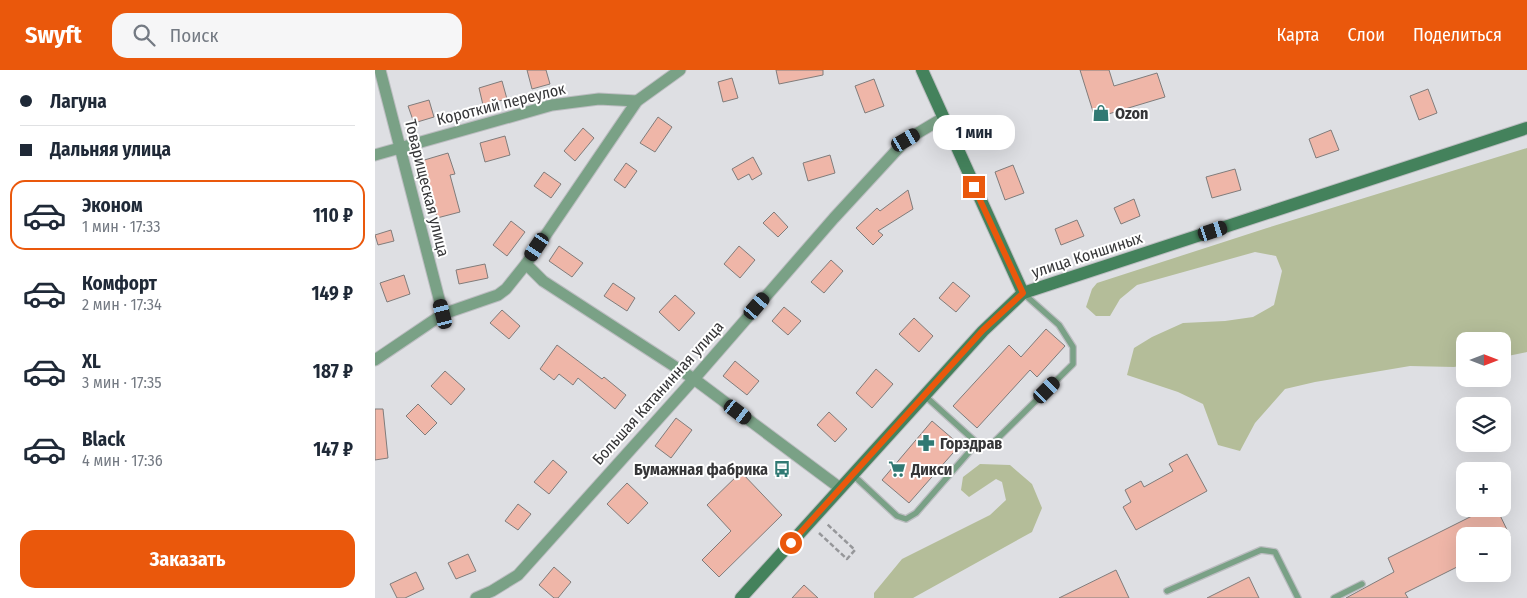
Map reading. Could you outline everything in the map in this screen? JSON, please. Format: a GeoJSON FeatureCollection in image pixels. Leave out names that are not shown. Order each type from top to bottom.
{"type":"FeatureCollection","features":[{"type":"Feature","properties":{"kind":"main road"},"geometry":{"type":"LineString","coordinates":[[922,70],[1023,293]]}},
{"type":"Feature","properties":{"kind":"main road","name":"улица Коншиных"},"geometry":{"type":"LineString","coordinates":[[741,598],[983,330],[1023,293],[1527,128]]}},
{"type":"Feature","properties":{"kind":"street","name":"Товарищеская улица"},"geometry":{"type":"LineString","coordinates":[[380,70],[443,314]]}},
{"type":"Feature","properties":{"kind":"street"},"geometry":{"type":"LineString","coordinates":[[375,360],[443,314],[498,295],[506,288],[526,264],[637,101],[680,70]]}},
{"type":"Feature","properties":{"kind":"street","name":"Короткий переулок"},"geometry":{"type":"LineString","coordinates":[[375,155],[553,105],[599,100],[637,101]]}},
{"type":"Feature","properties":{"kind":"street","name":"Большая Катанинная улица"},"geometry":{"type":"LineString","coordinates":[[476,598],[492,591],[518,575],[694,379],[834,218],[906,140],[943,118]]}},
{"type":"Feature","properties":{"kind":"street"},"geometry":{"type":"LineString","coordinates":[[526,264],[543,281],[694,379],[840,488]]}},
{"type":"Feature","properties":{"kind":"lane"},"geometry":{"type":"LineString","coordinates":[[924,395],[977,443],[987,445],[995,441],[1073,364],[1073,347],[1059,326],[1023,293]]}},
{"type":"Feature","properties":{"kind":"lane"},"geometry":{"type":"LineString","coordinates":[[852,474],[897,516],[906,519],[916,513],[977,443]]}},
{"type":"Feature","properties":{"kind":"lane"},"geometry":{"type":"LineString","coordinates":[[1167,591],[1261,550],[1275,552],[1298,598]]}},
{"type":"Feature","properties":{"kind":"lane"},"geometry":{"type":"LineString","coordinates":[[1334,598],[1362,584]]}},
{"type":"Feature","properties":{"kind":"path"},"geometry":{"type":"LineString","coordinates":[[819,533],[847,559],[855,550],[827,524]]}},
{"type":"Feature","properties":{"kind":"green space"},"geometry":{"type":"Polygon","coordinates":[[[1527,148],[1527,352],[1511,355],[1511,332],[1456,332],[1456,367],[1410,366],[1285,389],[1255,423],[1240,451],[1218,445],[1203,404],[1178,392],[1127,375],[1134,348],[1152,337],[1183,323],[1225,321],[1253,317],[1274,305],[1282,271],[1276,256],[1255,252],[1137,285],[1120,299],[1110,316],[1096,316],[1086,307],[1092,289],[1097,283],[1267,228],[1527,148]]]}},
{"type":"Feature","properties":{"kind":"green space"},"geometry":{"type":"Polygon","coordinates":[[[980,464],[1010,465],[1032,484],[1042,508],[1032,532],[913,598],[874,598],[874,593],[902,559],[990,515],[1006,500],[1002,482],[996,479],[969,497],[961,490],[963,477],[980,464]]]}},
{"type":"Feature","properties":{"kind":"building"},"geometry":{"type":"Polygon","coordinates":[[[527,70],[546,70],[550,84],[532,89],[527,70]]]}},
{"type":"Feature","properties":{"kind":"building"},"geometry":{"type":"Polygon","coordinates":[[[776,70],[823,70],[823,75],[779,84],[776,70]]]}},
{"type":"Feature","properties":{"kind":"building"},"geometry":{"type":"Polygon","coordinates":[[[1080,70],[1109,70],[1114,86],[1157,73],[1165,97],[1095,118],[1080,70]]]}},
{"type":"Feature","properties":{"kind":"building"},"geometry":{"type":"Polygon","coordinates":[[[732,78],[738,98],[723,102],[718,82],[732,78]]]}},
{"type":"Feature","properties":{"kind":"building"},"geometry":{"type":"Polygon","coordinates":[[[874,79],[884,106],[865,113],[855,86],[874,79]]]}},
{"type":"Feature","properties":{"kind":"building"},"geometry":{"type":"Polygon","coordinates":[[[502,81],[507,99],[483,105],[479,88],[502,81]]]}},
{"type":"Feature","properties":{"kind":"building"},"geometry":{"type":"Polygon","coordinates":[[[1428,89],[1437,113],[1419,120],[1410,96],[1428,89]]]}},
{"type":"Feature","properties":{"kind":"building"},"geometry":{"type":"Polygon","coordinates":[[[429,100],[434,117],[414,123],[408,106],[429,100]]]}},
{"type":"Feature","properties":{"kind":"building"},"geometry":{"type":"Polygon","coordinates":[[[658,117],[672,127],[655,152],[640,143],[658,117]]]}},
{"type":"Feature","properties":{"kind":"building"},"geometry":{"type":"Polygon","coordinates":[[[583,128],[594,138],[575,161],[564,151],[583,128]]]}},
{"type":"Feature","properties":{"kind":"building"},"geometry":{"type":"Polygon","coordinates":[[[1331,130],[1339,150],[1316,158],[1309,139],[1331,130]]]}},
{"type":"Feature","properties":{"kind":"building"},"geometry":{"type":"Polygon","coordinates":[[[505,136],[510,155],[485,162],[480,143],[505,136]]]}},
{"type":"Feature","properties":{"kind":"building"},"geometry":{"type":"Polygon","coordinates":[[[448,153],[455,174],[450,175],[460,212],[437,218],[421,161],[448,153]]]}},
{"type":"Feature","properties":{"kind":"building"},"geometry":{"type":"Polygon","coordinates":[[[830,155],[835,173],[808,181],[803,163],[830,155]]]}},
{"type":"Feature","properties":{"kind":"building"},"geometry":{"type":"Polygon","coordinates":[[[753,157],[762,174],[752,180],[749,174],[738,180],[732,169],[753,157]]]}},
{"type":"Feature","properties":{"kind":"building"},"geometry":{"type":"Polygon","coordinates":[[[626,163],[637,171],[625,188],[614,180],[626,163]]]}},
{"type":"Feature","properties":{"kind":"building"},"geometry":{"type":"Polygon","coordinates":[[[1013,165],[1024,193],[1005,200],[995,172],[1013,165]]]}},
{"type":"Feature","properties":{"kind":"building"},"geometry":{"type":"Polygon","coordinates":[[[1235,169],[1241,190],[1212,198],[1206,177],[1235,169]]]}},
{"type":"Feature","properties":{"kind":"building"},"geometry":{"type":"Polygon","coordinates":[[[544,172],[561,184],[551,198],[534,186],[544,172]]]}},
{"type":"Feature","properties":{"kind":"building"},"geometry":{"type":"Polygon","coordinates":[[[908,190],[913,209],[878,231],[883,235],[873,245],[856,228],[877,208],[880,211],[908,190]]]}},
{"type":"Feature","properties":{"kind":"building"},"geometry":{"type":"Polygon","coordinates":[[[1134,199],[1140,216],[1121,224],[1114,208],[1134,199]]]}},
{"type":"Feature","properties":{"kind":"building"},"geometry":{"type":"Polygon","coordinates":[[[774,212],[788,227],[778,237],[763,223],[774,212]]]}},
{"type":"Feature","properties":{"kind":"building"},"geometry":{"type":"Polygon","coordinates":[[[1077,220],[1084,236],[1061,245],[1055,229],[1077,220]]]}},
{"type":"Feature","properties":{"kind":"building"},"geometry":{"type":"Polygon","coordinates":[[[511,221],[525,232],[507,256],[493,245],[511,221]]]}},
{"type":"Feature","properties":{"kind":"building"},"geometry":{"type":"Polygon","coordinates":[[[391,230],[394,241],[378,245],[375,235],[391,230]]]}},
{"type":"Feature","properties":{"kind":"building"},"geometry":{"type":"Polygon","coordinates":[[[559,246],[583,263],[572,277],[549,261],[559,246]]]}},
{"type":"Feature","properties":{"kind":"building"},"geometry":{"type":"Polygon","coordinates":[[[739,246],[755,260],[740,278],[724,264],[739,246]]]}},
{"type":"Feature","properties":{"kind":"building"},"geometry":{"type":"Polygon","coordinates":[[[831,260],[843,271],[824,293],[811,282],[831,260]]]}},
{"type":"Feature","properties":{"kind":"building"},"geometry":{"type":"Polygon","coordinates":[[[485,264],[488,278],[459,284],[456,270],[485,264]]]}},
{"type":"Feature","properties":{"kind":"building"},"geometry":{"type":"Polygon","coordinates":[[[404,275],[410,294],[387,302],[380,283],[404,275]]]}},
{"type":"Feature","properties":{"kind":"building"},"geometry":{"type":"Polygon","coordinates":[[[953,282],[970,296],[956,312],[939,298],[953,282]]]}},
{"type":"Feature","properties":{"kind":"building"},"geometry":{"type":"Polygon","coordinates":[[[613,283],[635,298],[627,311],[604,296],[613,283]]]}},
{"type":"Feature","properties":{"kind":"building"},"geometry":{"type":"Polygon","coordinates":[[[675,295],[695,313],[679,331],[659,312],[675,295]]]}},
{"type":"Feature","properties":{"kind":"building"},"geometry":{"type":"Polygon","coordinates":[[[784,307],[801,321],[788,335],[772,321],[784,307]]]}},
{"type":"Feature","properties":{"kind":"building"},"geometry":{"type":"Polygon","coordinates":[[[502,310],[520,326],[509,339],[490,323],[502,310]]]}},
{"type":"Feature","properties":{"kind":"building"},"geometry":{"type":"Polygon","coordinates":[[[914,318],[933,336],[919,352],[899,334],[914,318]]]}},
{"type":"Feature","properties":{"kind":"building"},"geometry":{"type":"Polygon","coordinates":[[[1046,329],[1065,346],[1037,377],[1030,370],[977,428],[953,406],[1009,345],[1021,357],[1046,329]]]}},
{"type":"Feature","properties":{"kind":"building"},"geometry":{"type":"Polygon","coordinates":[[[557,345],[602,379],[604,377],[626,395],[615,409],[578,378],[573,385],[559,374],[554,380],[540,369],[557,345]]]}},
{"type":"Feature","properties":{"kind":"building"},"geometry":{"type":"Polygon","coordinates":[[[735,361],[759,381],[747,395],[723,376],[735,361]]]}},
{"type":"Feature","properties":{"kind":"building"},"geometry":{"type":"Polygon","coordinates":[[[876,369],[893,384],[872,408],[856,393],[876,369]]]}},
{"type":"Feature","properties":{"kind":"building"},"geometry":{"type":"Polygon","coordinates":[[[445,371],[465,389],[451,405],[431,386],[445,371]]]}},
{"type":"Feature","properties":{"kind":"building"},"geometry":{"type":"Polygon","coordinates":[[[418,404],[437,423],[425,435],[406,416],[418,404]]]}},
{"type":"Feature","properties":{"kind":"building"},"geometry":{"type":"Polygon","coordinates":[[[375,409],[383,409],[388,458],[375,460],[375,409]]]}},
{"type":"Feature","properties":{"kind":"building"},"geometry":{"type":"Polygon","coordinates":[[[829,412],[847,429],[835,442],[817,425],[829,412]]]}},
{"type":"Feature","properties":{"kind":"building"},"geometry":{"type":"Polygon","coordinates":[[[676,418],[692,430],[671,458],[655,446],[676,418]]]}},
{"type":"Feature","properties":{"kind":"building"},"geometry":{"type":"Polygon","coordinates":[[[932,421],[960,445],[909,503],[882,480],[932,421]]]}},
{"type":"Feature","properties":{"kind":"building"},"geometry":{"type":"Polygon","coordinates":[[[1187,454],[1207,491],[1136,530],[1123,507],[1131,502],[1125,490],[1141,481],[1144,487],[1173,471],[1169,464],[1187,454]]]}},
{"type":"Feature","properties":{"kind":"building"},"geometry":{"type":"Polygon","coordinates":[[[553,460],[567,472],[549,494],[534,482],[553,460]]]}},
{"type":"Feature","properties":{"kind":"building"},"geometry":{"type":"Polygon","coordinates":[[[741,472],[782,515],[719,577],[702,560],[731,531],[707,505],[741,472]]]}},
{"type":"Feature","properties":{"kind":"building"},"geometry":{"type":"Polygon","coordinates":[[[627,483],[648,503],[628,524],[607,504],[627,483]]]}},
{"type":"Feature","properties":{"kind":"building"},"geometry":{"type":"Polygon","coordinates":[[[518,504],[531,514],[518,530],[505,521],[518,504]]]}},
{"type":"Feature","properties":{"kind":"building"},"geometry":{"type":"Polygon","coordinates":[[[1470,517],[1501,517],[1506,527],[1456,527],[1456,568],[1405,593],[1408,598],[1346,598],[1394,572],[1388,558],[1470,517]]]}},
{"type":"Feature","properties":{"kind":"building"},"geometry":{"type":"Polygon","coordinates":[[[468,554],[476,571],[456,579],[448,563],[468,554]]]}},
{"type":"Feature","properties":{"kind":"building"},"geometry":{"type":"Polygon","coordinates":[[[554,567],[571,582],[558,598],[554,598],[539,585],[554,567]]]}},
{"type":"Feature","properties":{"kind":"building"},"geometry":{"type":"Polygon","coordinates":[[[1116,570],[1129,598],[1059,598],[1116,570]]]}},
{"type":"Feature","properties":{"kind":"building"},"geometry":{"type":"Polygon","coordinates":[[[416,572],[424,589],[405,598],[397,598],[390,584],[416,572]]]}},
{"type":"Feature","properties":{"kind":"building"},"geometry":{"type":"Polygon","coordinates":[[[1249,577],[1259,598],[1207,598],[1249,577]]]}},
{"type":"Feature","properties":{"kind":"building"},"geometry":{"type":"Polygon","coordinates":[[[804,585],[818,598],[792,598],[804,585]]]}},
{"type":"Feature","properties":{"kind":"place","name":"Ozon"},"geometry":{"type":"Point","coordinates":[1101,113]}},
{"type":"Feature","properties":{"kind":"place","name":"Горздрав"},"geometry":{"type":"Point","coordinates":[926,443]}},
{"type":"Feature","properties":{"kind":"place","name":"Бумажная фабрика"},"geometry":{"type":"Point","coordinates":[782,469]}},
{"type":"Feature","properties":{"kind":"place","name":"Дикси"},"geometry":{"type":"Point","coordinates":[897,469]}},
{"type":"Feature","properties":{"kind":"route"},"geometry":{"type":"LineString","coordinates":[[791,543],[983,330],[1023,293],[974,187]]}}]}
